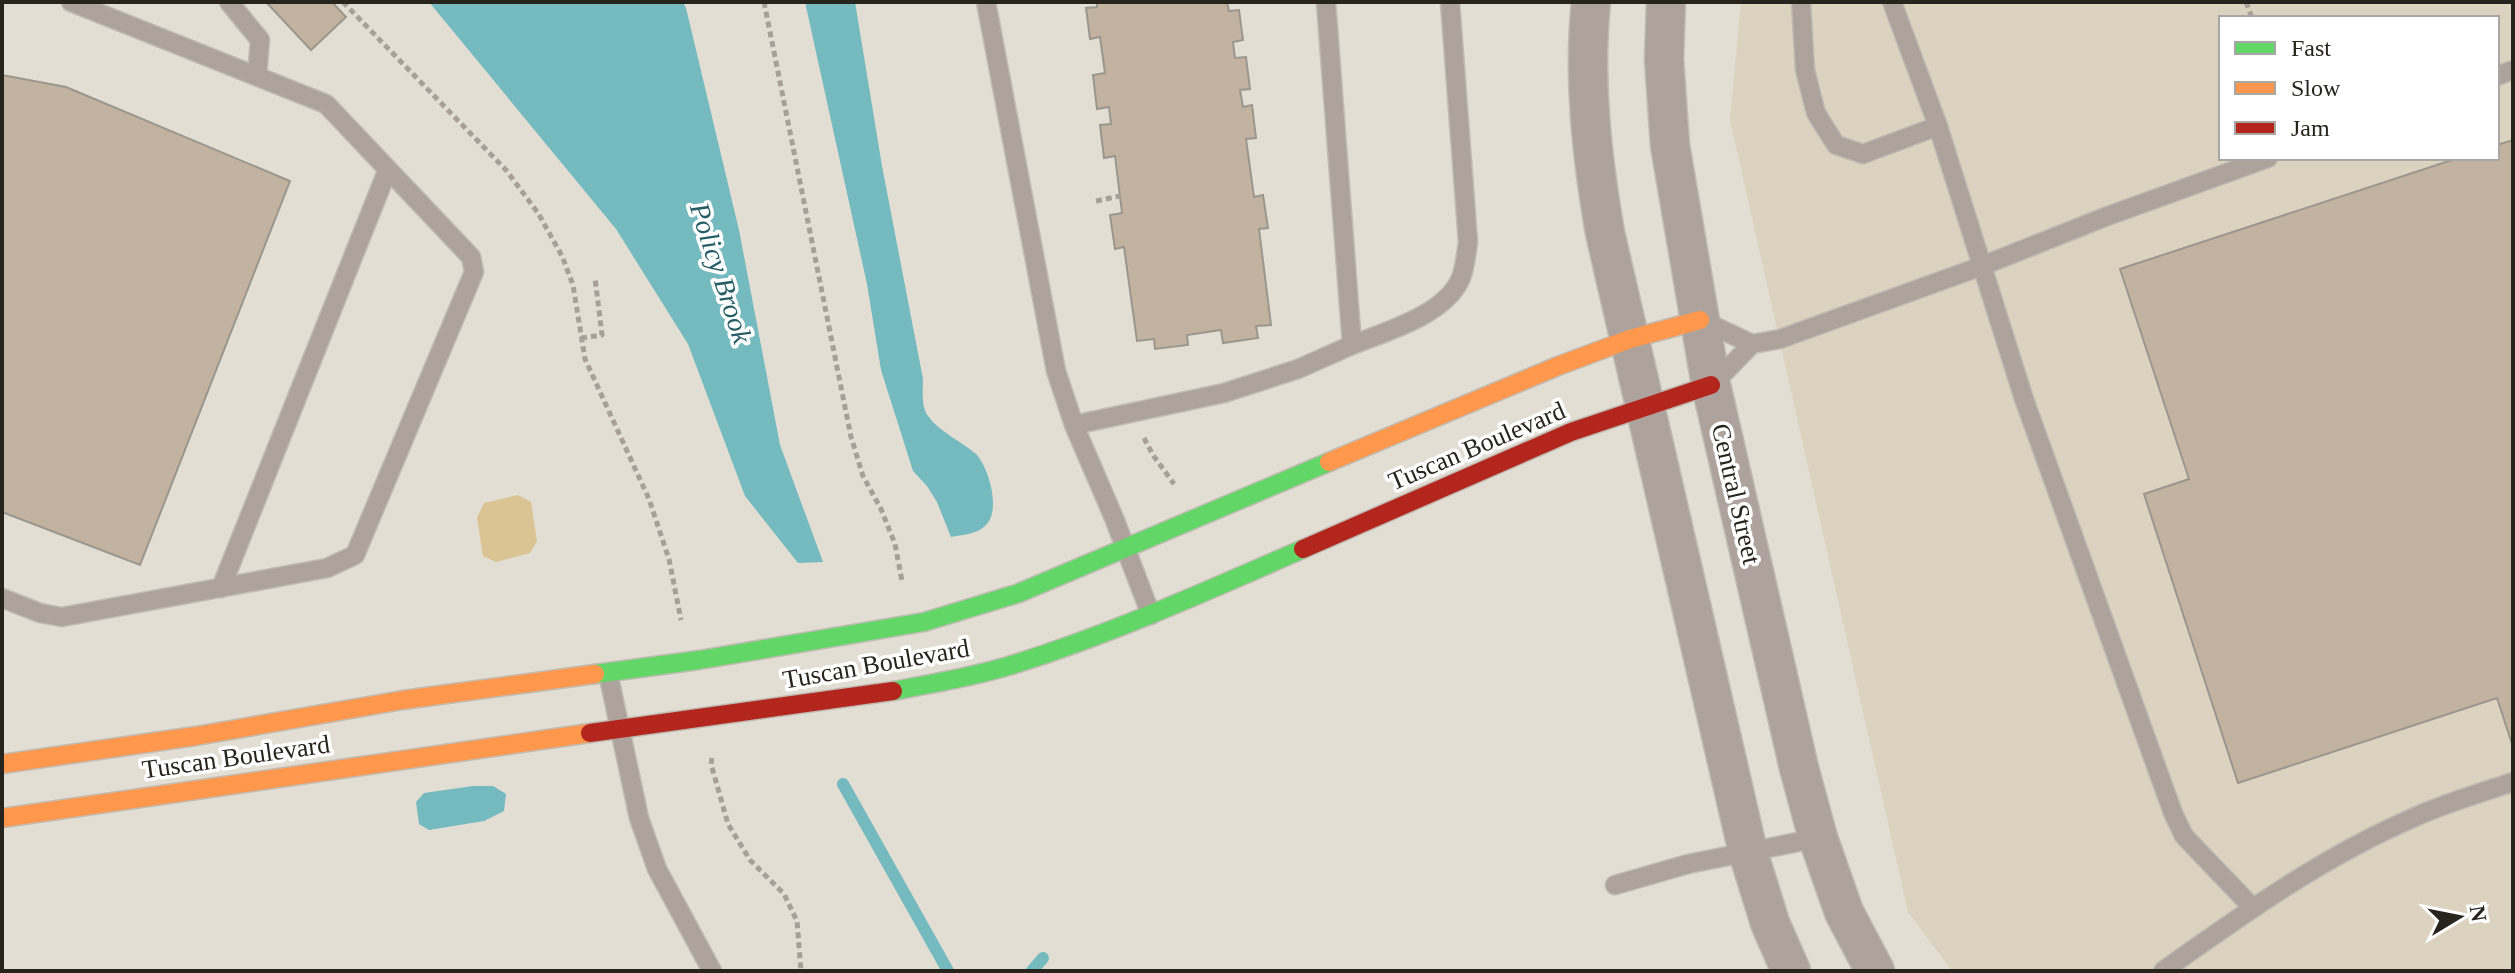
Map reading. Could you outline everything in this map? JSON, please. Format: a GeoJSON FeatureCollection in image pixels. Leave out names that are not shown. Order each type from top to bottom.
{"type":"FeatureCollection","features":[{"type":"Feature","properties":{"kind":"main road","name":"Tuscan Boulevard"},"geometry":{"type":"LineString","coordinates":[[2,764],[196,736],[403,700],[699,660],[924,622],[1019,593],[1558,366],[1630,339],[1700,320]]}},
{"type":"Feature","properties":{"kind":"main road","name":"Tuscan Boulevard"},"geometry":{"type":"LineString","coordinates":[[2,818],[864,696],[959,679],[1018,663],[1151,615],[1571,432],[1711,385]]}},
{"type":"Feature","properties":{"kind":"street"},"geometry":{"type":"LineString","coordinates":[[1591,2],[1588,95],[1594,170],[1605,233],[1748,852],[1770,923],[1791,971]]}},
{"type":"Feature","properties":{"kind":"street","name":"Central Street"},"geometry":{"type":"LineString","coordinates":[[1666,2],[1664,59],[1670,145],[1711,385],[1795,753],[1818,838],[1844,912],[1875,971]]}},
{"type":"Feature","properties":{"kind":"lane"},"geometry":{"type":"LineString","coordinates":[[2,598],[40,613],[62,617],[327,568],[355,555],[474,272],[471,257],[326,104],[71,2]]}},
{"type":"Feature","properties":{"kind":"lane"},"geometry":{"type":"LineString","coordinates":[[229,2],[260,40],[257,76]]}},
{"type":"Feature","properties":{"kind":"lane"},"geometry":{"type":"LineString","coordinates":[[986,2],[1056,371],[1074,425],[1151,615]]}},
{"type":"Feature","properties":{"kind":"lane"},"geometry":{"type":"LineString","coordinates":[[1326,2],[1352,345]]}},
{"type":"Feature","properties":{"kind":"lane"},"geometry":{"type":"LineString","coordinates":[[1074,425],[1224,393],[1298,369],[1436,308],[1460,281],[1468,242],[1450,2]]}},
{"type":"Feature","properties":{"kind":"lane"},"geometry":{"type":"LineString","coordinates":[[1801,2],[1805,70],[1816,113],[1836,145],[1863,154],[1938,126]]}},
{"type":"Feature","properties":{"kind":"lane"},"geometry":{"type":"LineString","coordinates":[[1892,2],[1938,126],[2024,399],[2173,813],[2184,836],[2252,907]]}},
{"type":"Feature","properties":{"kind":"lane"},"geometry":{"type":"LineString","coordinates":[[1711,385],[1752,344],[1797,334],[2262,160]]}},
{"type":"Feature","properties":{"kind":"lane"},"geometry":{"type":"LineString","coordinates":[[221,588],[388,169]]}},
{"type":"Feature","properties":{"kind":"lane"},"geometry":{"type":"LineString","coordinates":[[1700,320],[1752,344]]}},
{"type":"Feature","properties":{"kind":"lane"},"geometry":{"type":"LineString","coordinates":[[608,673],[639,818],[657,869],[712,971]]}},
{"type":"Feature","properties":{"kind":"lane"},"geometry":{"type":"LineString","coordinates":[[2163,971],[2252,907],[2348,850],[2415,817],[2513,782]]}},
{"type":"Feature","properties":{"kind":"lane"},"geometry":{"type":"LineString","coordinates":[[1615,885],[1688,864],[1818,838]]}},
{"type":"Feature","properties":{"kind":"path"},"geometry":{"type":"LineString","coordinates":[[343,2],[506,170],[538,213],[562,256],[573,285],[585,359],[649,499],[669,559],[682,626]]}},
{"type":"Feature","properties":{"kind":"path"},"geometry":{"type":"LineString","coordinates":[[764,2],[851,437],[863,476],[895,544],[904,590]]}},
{"type":"Feature","properties":{"kind":"path"},"geometry":{"type":"LineString","coordinates":[[1096,201],[1120,196]]}},
{"type":"Feature","properties":{"kind":"path"},"geometry":{"type":"LineString","coordinates":[[581,338],[602,335],[595,278]]}},
{"type":"Feature","properties":{"kind":"path"},"geometry":{"type":"LineString","coordinates":[[1143,435],[1153,455],[1179,491]]}},
{"type":"Feature","properties":{"kind":"path"},"geometry":{"type":"LineString","coordinates":[[715,750],[711,764],[728,824],[750,860],[784,894],[797,921],[801,971]]}},
{"type":"Feature","properties":{"kind":"shaded area"},"geometry":{"type":"Polygon","coordinates":[[[1741,2],[2513,2],[2513,971],[1952,971],[1908,912],[1730,120],[1741,2]]]}},
{"type":"Feature","properties":{"kind":"shaded area"},"geometry":{"type":"Polygon","coordinates":[[[518,495],[531,502],[537,541],[530,553],[496,562],[483,556],[477,518],[484,503],[518,495]]]}},
{"type":"Feature","properties":{"kind":"water"},"geometry":{"type":"Polygon","coordinates":[[[429,2],[683,2],[739,230],[780,445],[823,562],[798,563],[745,496],[688,344],[616,229],[429,2]]]}},
{"type":"Feature","properties":{"kind":"water"},"geometry":{"type":"Polygon","coordinates":[[[805,2],[855,2],[882,166],[923,379],[924,408],[939,427],[977,455],[992,490],[993,510],[990,518],[983,528],[974,532],[951,537],[937,502],[913,471],[881,370],[867,284],[805,2]]]}},
{"type":"Feature","properties":{"kind":"water"},"geometry":{"type":"Polygon","coordinates":[[[493,786],[506,794],[504,811],[484,821],[429,830],[419,824],[416,802],[424,793],[493,786]]]}},
{"type":"Feature","properties":{"kind":"building"},"geometry":{"type":"Polygon","coordinates":[[[266,2],[332,2],[346,17],[311,50],[266,2]]]}},
{"type":"Feature","properties":{"kind":"building"},"geometry":{"type":"Polygon","coordinates":[[[1097,2],[1227,2],[1229,11],[1239,10],[1243,40],[1233,42],[1235,58],[1246,57],[1250,89],[1240,90],[1243,107],[1252,105],[1256,138],[1246,139],[1254,197],[1263,195],[1268,228],[1259,229],[1271,325],[1256,326],[1258,338],[1223,343],[1221,330],[1187,335],[1188,345],[1155,349],[1154,339],[1137,341],[1124,247],[1115,249],[1110,215],[1122,213],[1115,156],[1104,158],[1100,125],[1111,124],[1109,107],[1097,109],[1093,75],[1105,73],[1100,37],[1090,39],[1086,8],[1097,7],[1097,2]]]}},
{"type":"Feature","properties":{"kind":"building"},"geometry":{"type":"Polygon","coordinates":[[[2,75],[66,87],[290,181],[140,565],[2,512],[2,75]]]}},
{"type":"Feature","properties":{"kind":"building"},"geometry":{"type":"Polygon","coordinates":[[[2513,140],[2513,747],[2497,698],[2238,783],[2144,494],[2189,479],[2120,269],[2452,160],[2499,160],[2499,144],[2513,140]]]}},
{"type":"Feature","properties":{"kind":"waterway","name":"Policy Brook"},"geometry":{"type":"LineString","coordinates":[[843,784],[948,971]]}},
{"type":"Feature","properties":{"kind":"waterway"},"geometry":{"type":"LineString","coordinates":[[1032,971],[1043,958]]}},
{"type":"Feature","properties":{"kind":"traffic: fast"},"geometry":{"type":"LineString","coordinates":[[595,674],[699,660],[924,622],[1019,593],[1329,462]]}},
{"type":"Feature","properties":{"kind":"traffic: fast"},"geometry":{"type":"LineString","coordinates":[[893,691],[987,672],[1055,651],[1162,610],[1303,549]]}},
{"type":"Feature","properties":{"kind":"traffic: slow"},"geometry":{"type":"LineString","coordinates":[[1329,462],[1558,366],[1630,339],[1700,320]]}},
{"type":"Feature","properties":{"kind":"traffic: slow"},"geometry":{"type":"LineString","coordinates":[[2,764],[196,736],[403,700],[595,674]]}},
{"type":"Feature","properties":{"kind":"traffic: slow"},"geometry":{"type":"LineString","coordinates":[[2,818],[590,733]]}},
{"type":"Feature","properties":{"kind":"traffic: jam"},"geometry":{"type":"LineString","coordinates":[[1303,549],[1571,432],[1711,385]]}},
{"type":"Feature","properties":{"kind":"traffic: jam"},"geometry":{"type":"LineString","coordinates":[[590,733],[893,691]]}}]}
